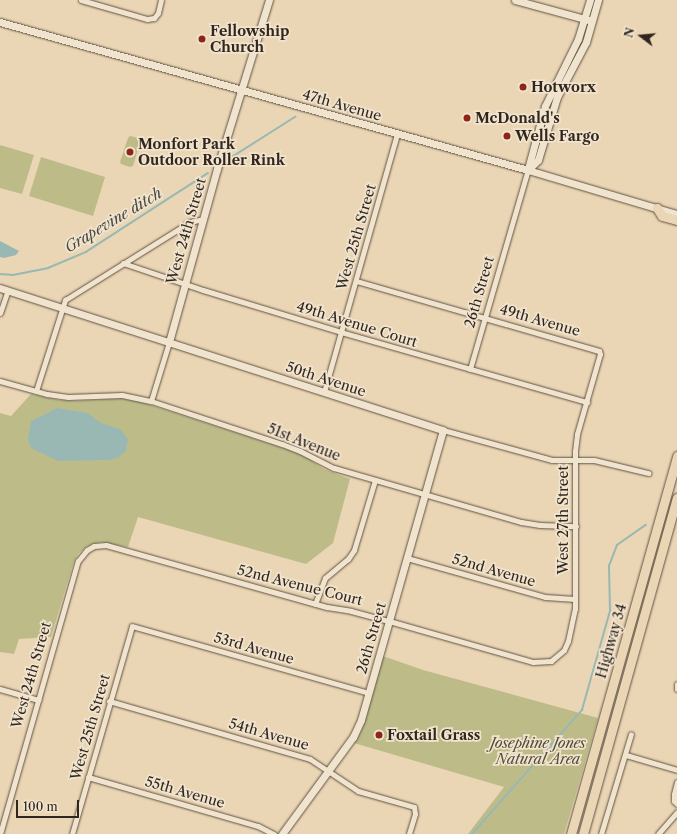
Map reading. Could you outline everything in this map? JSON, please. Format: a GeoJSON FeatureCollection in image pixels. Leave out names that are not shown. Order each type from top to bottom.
{"type":"FeatureCollection","features":[{"type":"Feature","properties":{"kind":"highway"},"geometry":{"type":"LineString","coordinates":[[657,208],[662,216],[677,220]]}},
{"type":"Feature","properties":{"kind":"highway","name":"Highway 34"},"geometry":{"type":"LineString","coordinates":[[571,834],[677,456]]}},
{"type":"Feature","properties":{"kind":"highway","name":"Highway 34"},"geometry":{"type":"LineString","coordinates":[[583,834],[677,498]]}},
{"type":"Feature","properties":{"kind":"street"},"geometry":{"type":"LineString","coordinates":[[82,0],[147,18],[154,18],[158,13],[161,0]]}},
{"type":"Feature","properties":{"kind":"street","name":"West 24th Street"},"geometry":{"type":"LineString","coordinates":[[151,401],[241,90],[269,0]]}},
{"type":"Feature","properties":{"kind":"street"},"geometry":{"type":"LineString","coordinates":[[515,0],[529,1],[589,20]]}},
{"type":"Feature","properties":{"kind":"street"},"geometry":{"type":"LineString","coordinates":[[528,170],[538,160],[556,97],[586,42],[590,0]]}},
{"type":"Feature","properties":{"kind":"street"},"geometry":{"type":"LineString","coordinates":[[589,20],[598,0]]}},
{"type":"Feature","properties":{"kind":"street","name":"47th Avenue"},"geometry":{"type":"LineString","coordinates":[[0,22],[528,170],[677,214]]}},
{"type":"Feature","properties":{"kind":"street","name":"West 25th Street"},"geometry":{"type":"LineString","coordinates":[[324,392],[397,134]]}},
{"type":"Feature","properties":{"kind":"street","name":"26th Street"},"geometry":{"type":"LineString","coordinates":[[470,369],[528,170]]}},
{"type":"Feature","properties":{"kind":"street"},"geometry":{"type":"LineString","coordinates":[[36,391],[65,300],[190,222],[203,220]]}},
{"type":"Feature","properties":{"kind":"street","name":"49th Avenue Court"},"geometry":{"type":"LineString","coordinates":[[123,263],[184,284],[341,332],[587,402]]}},
{"type":"Feature","properties":{"kind":"street","name":"49th Avenue"},"geometry":{"type":"LineString","coordinates":[[356,281],[587,346],[599,351],[600,354]]}},
{"type":"Feature","properties":{"kind":"street","name":"50th Avenue"},"geometry":{"type":"LineString","coordinates":[[0,288],[443,430],[552,460],[594,460],[648,473]]}},
{"type":"Feature","properties":{"kind":"street"},"geometry":{"type":"LineString","coordinates":[[0,313],[8,290]]}},
{"type":"Feature","properties":{"kind":"street","name":"West 27th Street"},"geometry":{"type":"LineString","coordinates":[[530,662],[540,663],[551,660],[564,650],[574,618],[576,526],[574,460],[578,434],[600,354]]}},
{"type":"Feature","properties":{"kind":"street","name":"51st Avenue"},"geometry":{"type":"LineString","coordinates":[[0,381],[36,391],[68,397],[122,395],[151,401],[282,444],[334,468],[425,495],[521,522],[540,525],[576,526]]}},
{"type":"Feature","properties":{"kind":"street","name":"26th Street"},"geometry":{"type":"LineString","coordinates":[[282,834],[356,732],[369,693],[443,430]]}},
{"type":"Feature","properties":{"kind":"street"},"geometry":{"type":"LineString","coordinates":[[315,604],[325,578],[348,559],[354,550],[375,480]]}},
{"type":"Feature","properties":{"kind":"street","name":"52nd Avenue Court"},"geometry":{"type":"LineString","coordinates":[[87,550],[94,546],[106,545],[315,604],[389,621],[530,662]]}},
{"type":"Feature","properties":{"kind":"street","name":"West 24th Street"},"geometry":{"type":"LineString","coordinates":[[0,834],[78,561],[87,550]]}},
{"type":"Feature","properties":{"kind":"street","name":"52nd Avenue"},"geometry":{"type":"LineString","coordinates":[[407,558],[545,598],[575,599]]}},
{"type":"Feature","properties":{"kind":"street","name":"West 25th Street"},"geometry":{"type":"LineString","coordinates":[[72,834],[132,626]]}},
{"type":"Feature","properties":{"kind":"street","name":"53rd Avenue"},"geometry":{"type":"LineString","coordinates":[[132,626],[369,693]]}},
{"type":"Feature","properties":{"kind":"street"},"geometry":{"type":"LineString","coordinates":[[677,684],[677,689]]}},
{"type":"Feature","properties":{"kind":"street"},"geometry":{"type":"LineString","coordinates":[[0,689],[38,700]]}},
{"type":"Feature","properties":{"kind":"street","name":"54th Avenue"},"geometry":{"type":"LineString","coordinates":[[110,701],[310,759],[358,791],[414,807],[415,814],[409,834]]}},
{"type":"Feature","properties":{"kind":"street"},"geometry":{"type":"LineString","coordinates":[[601,834],[626,755],[631,734]]}},
{"type":"Feature","properties":{"kind":"street"},"geometry":{"type":"LineString","coordinates":[[626,755],[677,770]]}},
{"type":"Feature","properties":{"kind":"street","name":"55th Avenue"},"geometry":{"type":"LineString","coordinates":[[88,777],[258,826],[274,834]]}},
{"type":"Feature","properties":{"kind":"street"},"geometry":{"type":"LineString","coordinates":[[677,782],[674,794],[674,801],[677,804]]}},
{"type":"Feature","properties":{"kind":"street"},"geometry":{"type":"LineString","coordinates":[[658,834],[677,812]]}},
{"type":"Feature","properties":{"kind":"green space","name":"Monfort Park Outdoor Roller Rink"},"geometry":{"type":"Polygon","coordinates":[[[130,136],[139,138],[140,142],[133,166],[130,167],[121,164],[120,162],[130,136]]]}},
{"type":"Feature","properties":{"kind":"green space"},"geometry":{"type":"Polygon","coordinates":[[[0,145],[34,155],[22,194],[0,188],[0,145]]]}},
{"type":"Feature","properties":{"kind":"green space"},"geometry":{"type":"Polygon","coordinates":[[[41,157],[105,177],[93,216],[29,196],[41,157]]]}},
{"type":"Feature","properties":{"kind":"green space"},"geometry":{"type":"Polygon","coordinates":[[[31,394],[59,400],[77,401],[121,398],[144,403],[304,456],[324,469],[350,479],[333,543],[306,564],[138,517],[128,547],[100,542],[87,546],[78,554],[73,564],[51,637],[19,639],[14,654],[0,652],[0,413],[11,416],[31,394]]]}},
{"type":"Feature","properties":{"kind":"green space","name":"Josephine Jones Natural Area"},"geometry":{"type":"Polygon","coordinates":[[[383,656],[423,670],[598,718],[564,834],[468,834],[504,787],[354,743],[360,734],[383,656]]]}},
{"type":"Feature","properties":{"kind":"water"},"geometry":{"type":"Polygon","coordinates":[[[0,241],[19,251],[16,255],[4,258],[0,257],[0,241]]]}},
{"type":"Feature","properties":{"kind":"water"},"geometry":{"type":"Polygon","coordinates":[[[57,408],[88,413],[101,423],[120,429],[128,439],[126,451],[117,458],[109,460],[58,461],[31,448],[28,439],[31,421],[57,408]]]}},
{"type":"Feature","properties":{"kind":"waterway","name":"Grapevine ditch"},"geometry":{"type":"LineString","coordinates":[[320,103],[360,115]]}},
{"type":"Feature","properties":{"kind":"waterway","name":"Grapevine ditch"},"geometry":{"type":"LineString","coordinates":[[232,157],[295,117]]}},
{"type":"Feature","properties":{"kind":"waterway","name":"Grapevine ditch"},"geometry":{"type":"LineString","coordinates":[[0,274],[13,275],[48,268],[86,252],[208,173]]}},
{"type":"Feature","properties":{"kind":"waterway"},"geometry":{"type":"LineString","coordinates":[[472,834],[582,710],[610,611],[609,566],[617,545],[646,525]]}},
{"type":"Feature","properties":{"kind":"place","name":"Fellowship Church"},"geometry":{"type":"Point","coordinates":[202,39]}},
{"type":"Feature","properties":{"kind":"place","name":"Hotworx"},"geometry":{"type":"Point","coordinates":[523,87]}},
{"type":"Feature","properties":{"kind":"place","name":"McDonald's"},"geometry":{"type":"Point","coordinates":[467,118]}},
{"type":"Feature","properties":{"kind":"place","name":"Wells Fargo"},"geometry":{"type":"Point","coordinates":[507,136]}},
{"type":"Feature","properties":{"kind":"place","name":"Monfort Park Outdoor Roller Rink"},"geometry":{"type":"Point","coordinates":[130,152]}},
{"type":"Feature","properties":{"kind":"place","name":"Foxtail Grass"},"geometry":{"type":"Point","coordinates":[379,735]}}]}
